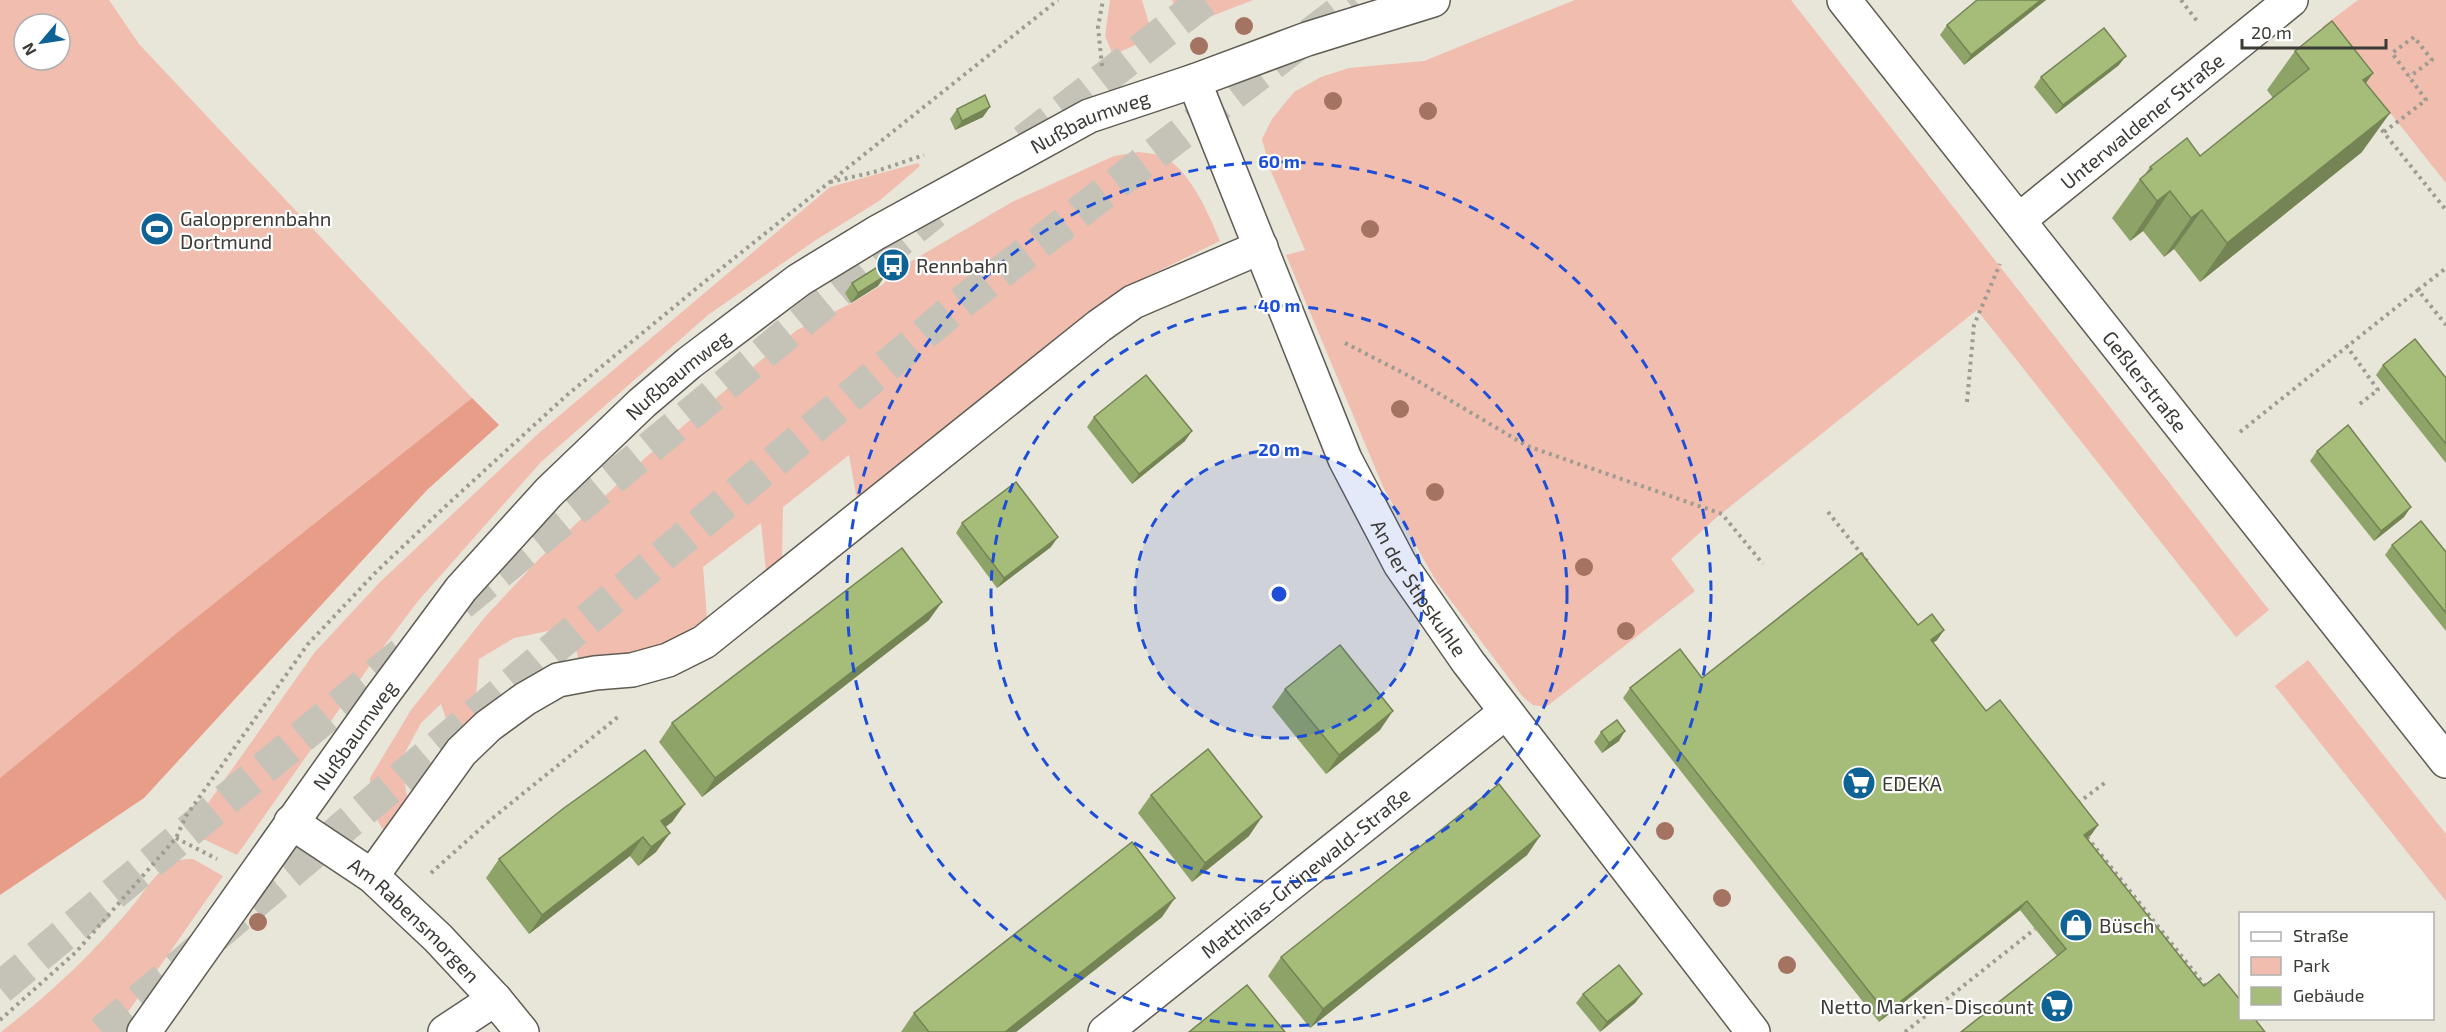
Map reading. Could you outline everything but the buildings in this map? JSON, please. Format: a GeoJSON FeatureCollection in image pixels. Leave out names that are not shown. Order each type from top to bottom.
{"type":"FeatureCollection","features":[{"type":"Feature","properties":{"kind":"street","name":"Nußbaumweg"},"geometry":{"type":"LineString","coordinates":[[144,1032],[291,822],[461,589],[549,492],[689,363],[799,280],[876,232],[1089,116],[1194,81],[1307,39],[1433,0]]}},
{"type":"Feature","properties":{"kind":"street","name":"Geßlerstraße"},"geometry":{"type":"LineString","coordinates":[[1844,0],[2446,761]]}},
{"type":"Feature","properties":{"kind":"street","name":"Unterwaldener Straße"},"geometry":{"type":"LineString","coordinates":[[2019,220],[2291,0]]}},
{"type":"Feature","properties":{"kind":"street","name":"An der Stipskuhle"},"geometry":{"type":"LineString","coordinates":[[1194,81],[1345,459],[1400,564],[1506,712],[1753,1032]]}},
{"type":"Feature","properties":{"kind":"street"},"geometry":{"type":"LineString","coordinates":[[372,876],[461,752],[488,726],[525,699],[558,680],[594,673],[632,670],[668,660],[704,642],[1099,326],[1133,302],[1261,247]]}},
{"type":"Feature","properties":{"kind":"street","name":"Matthias-Grünewald-Straße"},"geometry":{"type":"LineString","coordinates":[[1105,1032],[1506,712]]}},
{"type":"Feature","properties":{"kind":"street","name":"Am Rabensmorgen"},"geometry":{"type":"LineString","coordinates":[[291,822],[372,876],[438,938],[495,999],[522,1032]]}},
{"type":"Feature","properties":{"kind":"street"},"geometry":{"type":"LineString","coordinates":[[445,1032],[495,999]]}},
{"type":"Feature","properties":{"kind":"path"},"geometry":{"type":"LineString","coordinates":[[1102,0],[1098,27],[1102,66]]}},
{"type":"Feature","properties":{"kind":"path"},"geometry":{"type":"LineString","coordinates":[[2384,132],[2426,100],[2391,53],[2414,37],[2432,60],[2409,77]]}},
{"type":"Feature","properties":{"kind":"path"},"geometry":{"type":"LineString","coordinates":[[2377,123],[2446,210]]}},
{"type":"Feature","properties":{"kind":"path"},"geometry":{"type":"LineString","coordinates":[[829,182],[874,172],[924,155]]}},
{"type":"Feature","properties":{"kind":"path"},"geometry":{"type":"LineString","coordinates":[[1967,402],[1974,326],[2019,220]]}},
{"type":"Feature","properties":{"kind":"path"},"geometry":{"type":"LineString","coordinates":[[2207,459],[2346,345],[2446,268]]}},
{"type":"Feature","properties":{"kind":"path"},"geometry":{"type":"LineString","coordinates":[[2418,290],[2446,325]]}},
{"type":"Feature","properties":{"kind":"path"},"geometry":{"type":"LineString","coordinates":[[1288,314],[1412,377],[1527,446],[1722,514],[1763,564]]}},
{"type":"Feature","properties":{"kind":"path"},"geometry":{"type":"LineString","coordinates":[[2346,345],[2378,390],[2357,406]]}},
{"type":"Feature","properties":{"kind":"path"},"geometry":{"type":"LineString","coordinates":[[1828,512],[1873,568]]}},
{"type":"Feature","properties":{"kind":"path"},"geometry":{"type":"LineString","coordinates":[[400,902],[489,820],[620,716]]}},
{"type":"Feature","properties":{"kind":"path"},"geometry":{"type":"LineString","coordinates":[[2075,806],[2106,782]]}},
{"type":"Feature","properties":{"kind":"path"},"geometry":{"type":"LineString","coordinates":[[2087,837],[2207,988]]}},
{"type":"Feature","properties":{"kind":"path"},"geometry":{"type":"LineString","coordinates":[[2112,878],[2117,874]]}},
{"type":"Feature","properties":{"kind":"path"},"geometry":{"type":"LineString","coordinates":[[2154,932],[2159,928]]}},
{"type":"Feature","properties":{"kind":"path"},"geometry":{"type":"LineString","coordinates":[[1905,1032],[2035,929]]}},
{"type":"Feature","properties":{"kind":"green space","name":"Galopprennbahn Dortmund"},"geometry":{"type":"Polygon","coordinates":[[[0,0],[109,0],[139,44],[472,398],[173,636],[0,778],[0,0]]]}},
{"type":"Feature","properties":{"kind":"green space"},"geometry":{"type":"Polygon","coordinates":[[[1110,0],[1142,0],[1153,37],[1113,55],[1105,36],[1110,0]]]}},
{"type":"Feature","properties":{"kind":"green space"},"geometry":{"type":"Polygon","coordinates":[[[1172,0],[1253,0],[1204,19],[1189,22],[1178,12],[1172,0]]]}},
{"type":"Feature","properties":{"kind":"green space"},"geometry":{"type":"Polygon","coordinates":[[[1575,0],[1791,0],[2269,610],[2236,637],[1977,310],[1717,517],[1671,559],[1695,591],[1546,707],[1533,705],[1523,697],[1436,581],[1384,489],[1286,255],[1305,250],[1270,169],[1262,139],[1272,119],[1294,92],[1321,77],[1349,68],[1424,61],[1575,0]]]}},
{"type":"Feature","properties":{"kind":"green space"},"geometry":{"type":"Polygon","coordinates":[[[2358,0],[2446,0],[2446,183],[2322,27],[2358,0]]]}},
{"type":"Feature","properties":{"kind":"green space"},"geometry":{"type":"Polygon","coordinates":[[[1139,152],[1162,156],[1181,171],[1197,194],[1220,241],[1148,276],[1103,303],[857,500],[849,455],[783,507],[782,558],[766,571],[761,523],[703,567],[707,618],[669,643],[642,654],[578,659],[572,626],[514,638],[479,659],[474,721],[453,739],[441,704],[421,723],[401,760],[408,803],[386,835],[372,811],[370,778],[411,710],[485,617],[539,559],[645,458],[797,330],[852,303],[882,285],[898,269],[1012,202],[1114,156],[1139,152]]]}},
{"type":"Feature","properties":{"kind":"green space"},"geometry":{"type":"Polygon","coordinates":[[[918,163],[920,166],[879,201],[816,240],[708,315],[541,462],[418,601],[378,654],[237,855],[197,836],[193,830],[194,823],[315,652],[380,582],[540,432],[830,187],[918,163]]]}},
{"type":"Feature","properties":{"kind":"green space"},"geometry":{"type":"Polygon","coordinates":[[[2308,660],[2446,834],[2446,901],[2275,686],[2308,660]]]}},
{"type":"Feature","properties":{"kind":"green space"},"geometry":{"type":"Polygon","coordinates":[[[193,859],[223,876],[114,1032],[1,1032],[81,962],[111,931],[161,871],[176,861],[193,859]]]}},
{"type":"Feature","properties":{"kind":"shaded area"},"geometry":{"type":"Polygon","coordinates":[[[472,398],[499,425],[427,490],[144,798],[0,895],[0,778],[173,636],[472,398]]]}},
{"type":"Feature","properties":{"kind":"tunnel"},"geometry":{"type":"LineString","coordinates":[[1024,141],[1205,0]]}},
{"type":"Feature","properties":{"kind":"tunnel"},"geometry":{"type":"LineString","coordinates":[[102,1032],[957,306],[1355,0]]}},
{"type":"Feature","properties":{"kind":"tunnel"},"geometry":{"type":"LineString","coordinates":[[461,604],[934,212]]}},
{"type":"Feature","properties":{"kind":"tunnel"},"geometry":{"type":"LineString","coordinates":[[0,988],[412,645]]}},
{"type":"Feature","properties":{"kind":"place","name":"Galopprennbahn Dortmund"},"geometry":{"type":"Point","coordinates":[157,229]}},
{"type":"Feature","properties":{"kind":"place","name":"Rennbahn"},"geometry":{"type":"Point","coordinates":[893,265]}},
{"type":"Feature","properties":{"kind":"place","name":"EDEKA"},"geometry":{"type":"Point","coordinates":[1859,783]}},
{"type":"Feature","properties":{"kind":"place","name":"Büsch"},"geometry":{"type":"Point","coordinates":[2076,925]}},
{"type":"Feature","properties":{"kind":"place","name":"Netto Marken-Discount"},"geometry":{"type":"Point","coordinates":[2057,1006]}}]}
